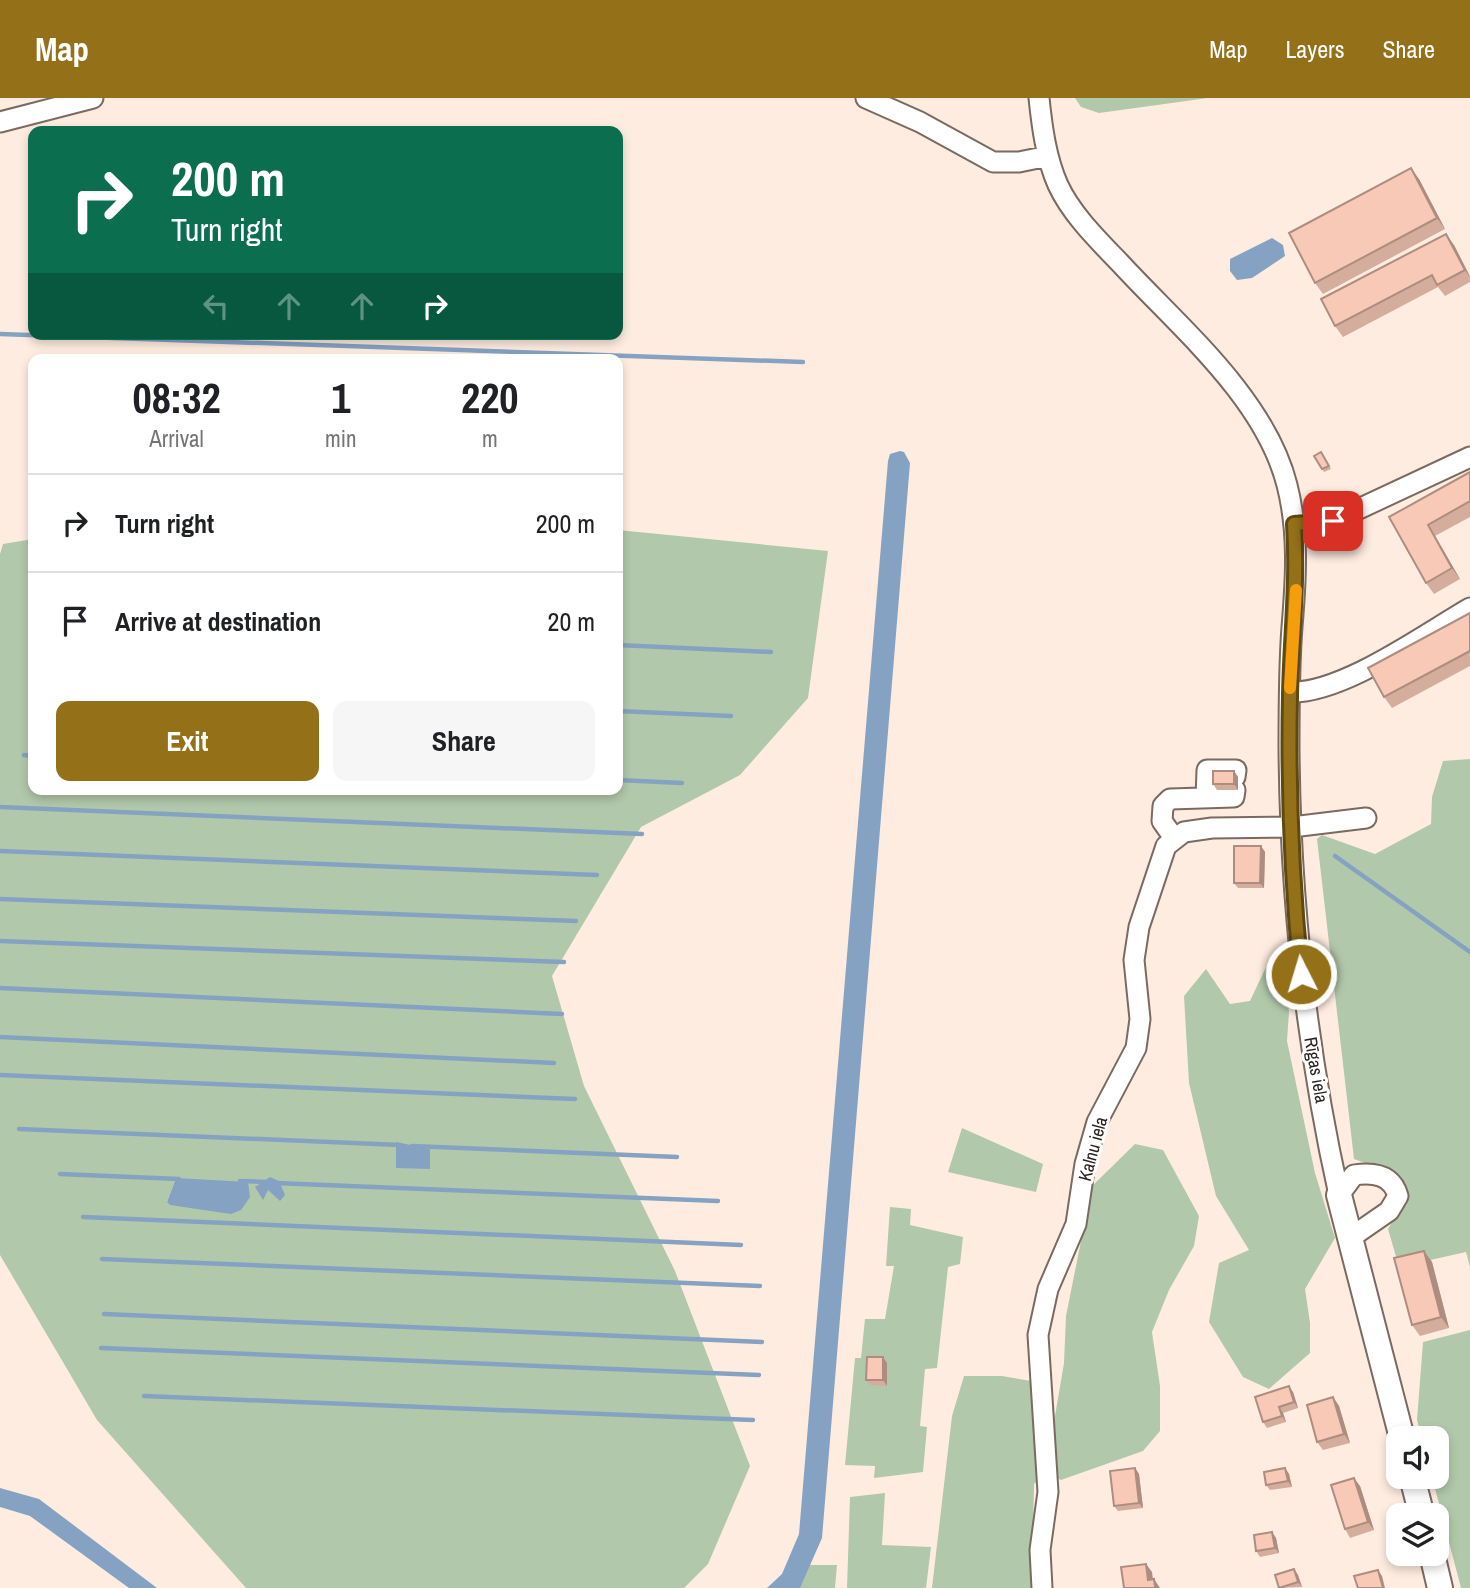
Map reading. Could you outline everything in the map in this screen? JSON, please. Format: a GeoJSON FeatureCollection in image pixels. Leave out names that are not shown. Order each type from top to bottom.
{"type":"FeatureCollection","features":[{"type":"Feature","properties":{"kind":"main road","name":"Rīgas iela"},"geometry":{"type":"LineString","coordinates":[[1339,1195],[1399,1426]]}},
{"type":"Feature","properties":{"kind":"main road"},"geometry":{"type":"LineString","coordinates":[[1435,1566],[1440,1588]]}},
{"type":"Feature","properties":{"kind":"street"},"geometry":{"type":"LineString","coordinates":[[0,122],[93,98]]}},
{"type":"Feature","properties":{"kind":"street"},"geometry":{"type":"LineString","coordinates":[[866,98],[920,122],[993,162],[1019,162],[1048,156]]}},
{"type":"Feature","properties":{"kind":"street","name":"Rīgas iela"},"geometry":{"type":"LineString","coordinates":[[1039,98],[1048,156],[1059,186],[1090,231],[1230,381],[1254,412],[1280,461],[1294,524],[1297,565],[1290,692],[1292,827],[1304,999],[1339,1195]]}},
{"type":"Feature","properties":{"kind":"street"},"geometry":{"type":"LineString","coordinates":[[1294,524],[1333,521],[1470,457]]}},
{"type":"Feature","properties":{"kind":"street"},"geometry":{"type":"LineString","coordinates":[[1290,692],[1308,693],[1344,680],[1470,608]]}},
{"type":"Feature","properties":{"kind":"street"},"geometry":{"type":"LineString","coordinates":[[1206,798],[1207,770],[1236,770],[1234,797],[1206,798],[1170,799],[1163,806],[1162,821],[1174,838],[1184,832],[1212,828],[1292,827],[1366,818]]}},
{"type":"Feature","properties":{"kind":"street","name":"Kalnu iela"},"geometry":{"type":"LineString","coordinates":[[1042,1588],[1039,1567],[1048,1492],[1038,1335],[1048,1289],[1076,1224],[1085,1164],[1097,1122],[1136,1048],[1140,1019],[1134,960],[1139,928],[1154,875],[1167,846],[1174,838]]}},
{"type":"Feature","properties":{"kind":"street"},"geometry":{"type":"LineString","coordinates":[[1339,1195],[1354,1175],[1367,1173],[1383,1176],[1395,1184],[1398,1196],[1389,1211],[1350,1238]]}},
{"type":"Feature","properties":{"kind":"green space"},"geometry":{"type":"Polygon","coordinates":[[[1075,98],[1208,98],[1099,113],[1081,107],[1075,98]]]}},
{"type":"Feature","properties":{"kind":"green space"},"geometry":{"type":"Polygon","coordinates":[[[623,530],[828,551],[808,698],[740,775],[641,827],[552,976],[584,1086],[675,1271],[750,1466],[708,1564],[684,1588],[246,1588],[97,1420],[0,1255],[0,554],[3,544],[28,540],[28,795],[623,795],[623,530]],[[176,1178],[167,1202],[199,1207],[176,1178]]]}},
{"type":"Feature","properties":{"kind":"green space"},"geometry":{"type":"Polygon","coordinates":[[[1470,759],[1470,1267],[1466,1252],[1399,1267],[1388,1229],[1406,1198],[1392,1173],[1354,1159],[1317,839],[1322,835],[1375,854],[1431,824],[1432,797],[1443,761],[1470,759]]]}},
{"type":"Feature","properties":{"kind":"green space"},"geometry":{"type":"Polygon","coordinates":[[[1273,961],[1283,962],[1289,1012],[1287,1041],[1315,1173],[1335,1238],[1305,1289],[1310,1323],[1310,1353],[1269,1389],[1243,1377],[1209,1322],[1219,1263],[1249,1250],[1216,1196],[1189,1083],[1184,996],[1206,969],[1230,1004],[1250,1001],[1265,969],[1273,961]]]}},
{"type":"Feature","properties":{"kind":"green space"},"geometry":{"type":"Polygon","coordinates":[[[962,1128],[1043,1164],[1036,1192],[948,1172],[962,1128]]]}},
{"type":"Feature","properties":{"kind":"green space"},"geometry":{"type":"Polygon","coordinates":[[[1135,1144],[1163,1150],[1199,1216],[1194,1246],[1169,1290],[1152,1332],[1160,1386],[1160,1431],[1143,1451],[1061,1480],[1056,1477],[1054,1422],[1064,1363],[1066,1316],[1082,1236],[1087,1191],[1135,1144]]]}},
{"type":"Feature","properties":{"kind":"green space"},"geometry":{"type":"Polygon","coordinates":[[[890,1207],[911,1209],[910,1225],[963,1237],[960,1264],[948,1267],[937,1368],[925,1369],[920,1426],[927,1427],[923,1472],[874,1478],[875,1466],[845,1465],[855,1358],[861,1358],[865,1319],[885,1319],[894,1266],[886,1266],[890,1207]]]}},
{"type":"Feature","properties":{"kind":"green space"},"geometry":{"type":"Polygon","coordinates":[[[1470,1330],[1470,1588],[1461,1588],[1449,1542],[1449,1503],[1439,1503],[1435,1489],[1449,1489],[1449,1426],[1419,1426],[1417,1420],[1423,1342],[1470,1330]]]}},
{"type":"Feature","properties":{"kind":"green space"},"geometry":{"type":"Polygon","coordinates":[[[964,1376],[1002,1376],[1031,1381],[1042,1419],[1038,1480],[1034,1484],[1032,1588],[932,1588],[952,1416],[964,1376]]]}},
{"type":"Feature","properties":{"kind":"green space"},"geometry":{"type":"Polygon","coordinates":[[[885,1493],[882,1545],[931,1547],[926,1588],[847,1588],[850,1497],[885,1493]]]}},
{"type":"Feature","properties":{"kind":"green space"},"geometry":{"type":"Polygon","coordinates":[[[805,1565],[837,1565],[835,1588],[792,1588],[805,1565]]]}},
{"type":"Feature","properties":{"kind":"water"},"geometry":{"type":"Polygon","coordinates":[[[1272,238],[1283,245],[1285,256],[1252,278],[1237,280],[1230,271],[1230,259],[1272,238]]]}},
{"type":"Feature","properties":{"kind":"water"},"geometry":{"type":"Polygon","coordinates":[[[904,452],[910,463],[822,1538],[800,1588],[767,1588],[782,1574],[799,1534],[888,461],[890,454],[904,452]]]}},
{"type":"Feature","properties":{"kind":"water"},"geometry":{"type":"Polygon","coordinates":[[[396,1142],[430,1149],[430,1169],[396,1168],[396,1142]]]}},
{"type":"Feature","properties":{"kind":"water"},"geometry":{"type":"Polygon","coordinates":[[[270,1177],[279,1181],[285,1195],[280,1201],[268,1190],[263,1200],[255,1187],[270,1177]]]}},
{"type":"Feature","properties":{"kind":"water"},"geometry":{"type":"Polygon","coordinates":[[[176,1178],[248,1182],[250,1197],[241,1210],[231,1214],[170,1205],[167,1202],[176,1178]]]}},
{"type":"Feature","properties":{"kind":"water"},"geometry":{"type":"Polygon","coordinates":[[[0,1488],[39,1499],[157,1588],[129,1588],[30,1516],[0,1507],[0,1488]]]}},
{"type":"Feature","properties":{"kind":"building"},"geometry":{"type":"Polygon","coordinates":[[[1411,168],[1437,218],[1315,283],[1289,233],[1411,168]]]}},
{"type":"Feature","properties":{"kind":"building"},"geometry":{"type":"Polygon","coordinates":[[[1446,234],[1465,270],[1437,285],[1432,275],[1335,326],[1321,299],[1446,234]]]}},
{"type":"Feature","properties":{"kind":"building"},"geometry":{"type":"Polygon","coordinates":[[[1321,452],[1329,466],[1322,469],[1314,456],[1321,452]]]}},
{"type":"Feature","properties":{"kind":"building"},"geometry":{"type":"Polygon","coordinates":[[[1470,472],[1470,501],[1428,525],[1452,568],[1426,583],[1389,517],[1470,472]]]}},
{"type":"Feature","properties":{"kind":"building"},"geometry":{"type":"Polygon","coordinates":[[[1470,613],[1470,651],[1384,697],[1368,668],[1470,613]]]}},
{"type":"Feature","properties":{"kind":"building"},"geometry":{"type":"Polygon","coordinates":[[[1213,771],[1234,771],[1234,784],[1213,784],[1213,771]]]}},
{"type":"Feature","properties":{"kind":"building"},"geometry":{"type":"Polygon","coordinates":[[[1234,846],[1261,846],[1260,883],[1234,883],[1234,846]]]}},
{"type":"Feature","properties":{"kind":"building"},"geometry":{"type":"Polygon","coordinates":[[[1424,1251],[1441,1317],[1412,1325],[1394,1258],[1424,1251]]]}},
{"type":"Feature","properties":{"kind":"building"},"geometry":{"type":"Polygon","coordinates":[[[867,1357],[883,1357],[883,1380],[866,1380],[867,1357]]]}},
{"type":"Feature","properties":{"kind":"building"},"geometry":{"type":"Polygon","coordinates":[[[1289,1386],[1294,1402],[1279,1407],[1282,1416],[1263,1422],[1255,1397],[1289,1386]]]}},
{"type":"Feature","properties":{"kind":"building"},"geometry":{"type":"Polygon","coordinates":[[[1333,1397],[1344,1434],[1317,1442],[1307,1405],[1333,1397]]]}},
{"type":"Feature","properties":{"kind":"building"},"geometry":{"type":"Polygon","coordinates":[[[1135,1468],[1139,1503],[1114,1506],[1110,1471],[1135,1468]]]}},
{"type":"Feature","properties":{"kind":"building"},"geometry":{"type":"Polygon","coordinates":[[[1285,1468],[1288,1481],[1266,1485],[1264,1472],[1285,1468]]]}},
{"type":"Feature","properties":{"kind":"building"},"geometry":{"type":"Polygon","coordinates":[[[1354,1478],[1368,1522],[1345,1529],[1331,1485],[1354,1478]]]}},
{"type":"Feature","properties":{"kind":"building"},"geometry":{"type":"Polygon","coordinates":[[[1272,1532],[1275,1548],[1256,1551],[1254,1535],[1272,1532]]]}},
{"type":"Feature","properties":{"kind":"building"},"geometry":{"type":"Polygon","coordinates":[[[1146,1564],[1148,1580],[1154,1579],[1155,1588],[1124,1588],[1121,1567],[1146,1564]]]}},
{"type":"Feature","properties":{"kind":"building"},"geometry":{"type":"Polygon","coordinates":[[[1294,1569],[1298,1582],[1279,1588],[1275,1575],[1294,1569]]]}},
{"type":"Feature","properties":{"kind":"building"},"geometry":{"type":"Polygon","coordinates":[[[1378,1570],[1383,1588],[1358,1588],[1354,1576],[1378,1570]]]}},
{"type":"Feature","properties":{"kind":"waterway"},"geometry":{"type":"LineString","coordinates":[[0,334],[28,335]]}},
{"type":"Feature","properties":{"kind":"waterway"},"geometry":{"type":"LineString","coordinates":[[172,340],[574,354]]}},
{"type":"Feature","properties":{"kind":"waterway"},"geometry":{"type":"LineString","coordinates":[[623,356],[803,362]]}},
{"type":"Feature","properties":{"kind":"waterway"},"geometry":{"type":"LineString","coordinates":[[623,645],[771,652]]}},
{"type":"Feature","properties":{"kind":"waterway"},"geometry":{"type":"LineString","coordinates":[[623,711],[731,716]]}},
{"type":"Feature","properties":{"kind":"waterway"},"geometry":{"type":"LineString","coordinates":[[24,755],[28,755]]}},
{"type":"Feature","properties":{"kind":"waterway"},"geometry":{"type":"LineString","coordinates":[[623,780],[682,783]]}},
{"type":"Feature","properties":{"kind":"waterway"},"geometry":{"type":"LineString","coordinates":[[0,807],[642,834]]}},
{"type":"Feature","properties":{"kind":"waterway"},"geometry":{"type":"LineString","coordinates":[[0,851],[597,875]]}},
{"type":"Feature","properties":{"kind":"waterway"},"geometry":{"type":"LineString","coordinates":[[1335,856],[1470,952]]}},
{"type":"Feature","properties":{"kind":"waterway"},"geometry":{"type":"LineString","coordinates":[[0,899],[576,921]]}},
{"type":"Feature","properties":{"kind":"waterway"},"geometry":{"type":"LineString","coordinates":[[0,941],[564,962]]}},
{"type":"Feature","properties":{"kind":"waterway"},"geometry":{"type":"LineString","coordinates":[[0,988],[562,1014]]}},
{"type":"Feature","properties":{"kind":"waterway"},"geometry":{"type":"LineString","coordinates":[[0,1037],[554,1063]]}},
{"type":"Feature","properties":{"kind":"waterway"},"geometry":{"type":"LineString","coordinates":[[0,1075],[575,1099]]}},
{"type":"Feature","properties":{"kind":"waterway"},"geometry":{"type":"LineString","coordinates":[[19,1129],[400,1145]]}},
{"type":"Feature","properties":{"kind":"waterway"},"geometry":{"type":"LineString","coordinates":[[412,1146],[677,1157]]}},
{"type":"Feature","properties":{"kind":"waterway"},"geometry":{"type":"LineString","coordinates":[[60,1174],[179,1179]]}},
{"type":"Feature","properties":{"kind":"waterway"},"geometry":{"type":"LineString","coordinates":[[240,1181],[266,1182]]}},
{"type":"Feature","properties":{"kind":"waterway"},"geometry":{"type":"LineString","coordinates":[[275,1183],[718,1201]]}},
{"type":"Feature","properties":{"kind":"waterway"},"geometry":{"type":"LineString","coordinates":[[83,1217],[741,1245]]}},
{"type":"Feature","properties":{"kind":"waterway"},"geometry":{"type":"LineString","coordinates":[[102,1259],[760,1286]]}},
{"type":"Feature","properties":{"kind":"waterway"},"geometry":{"type":"LineString","coordinates":[[104,1314],[762,1342]]}},
{"type":"Feature","properties":{"kind":"waterway"},"geometry":{"type":"LineString","coordinates":[[101,1348],[759,1375]]}},
{"type":"Feature","properties":{"kind":"waterway"},"geometry":{"type":"LineString","coordinates":[[144,1396],[753,1420]]}},
{"type":"Feature","properties":{"kind":"slow traffic"},"geometry":{"type":"LineString","coordinates":[[1290,688],[1296,590]]}},
{"type":"Feature","properties":{"kind":"route"},"geometry":{"type":"LineString","coordinates":[[1301,974],[1289,747],[1292,629],[1297,565],[1294,524],[1333,521]]}}]}
